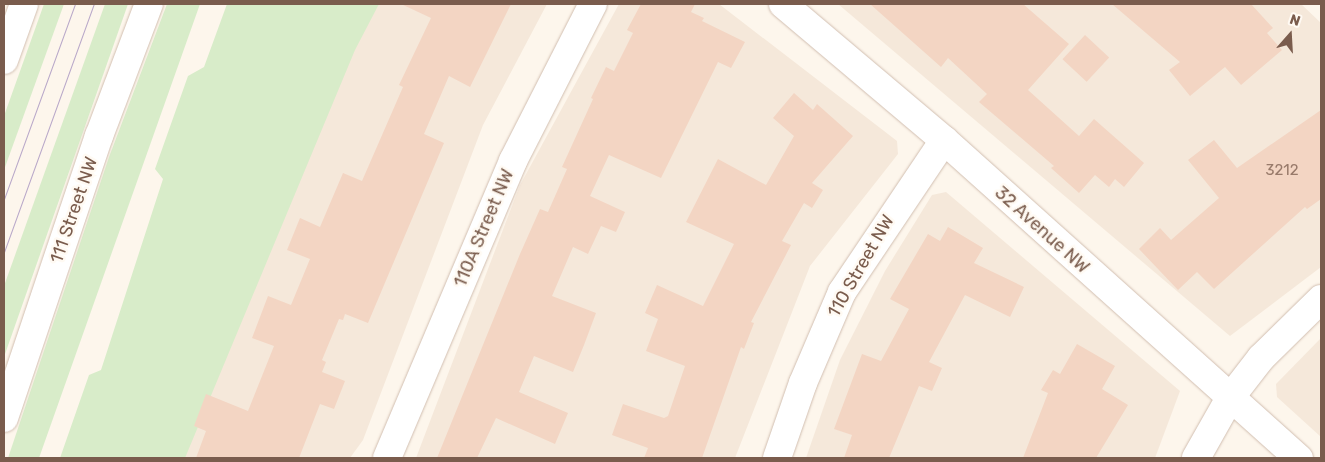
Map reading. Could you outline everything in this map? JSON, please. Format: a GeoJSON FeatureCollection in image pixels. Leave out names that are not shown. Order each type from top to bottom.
{"type":"FeatureCollection","features":[{"type":"Feature","properties":{"kind":"street"},"geometry":{"type":"LineString","coordinates":[[4,60],[24,4]]}},
{"type":"Feature","properties":{"kind":"street","name":"111 Street NW"},"geometry":{"type":"LineString","coordinates":[[4,418],[99,136],[149,4]]}},
{"type":"Feature","properties":{"kind":"street","name":"110A Street NW"},"geometry":{"type":"LineString","coordinates":[[387,458],[509,169],[593,4]]}},
{"type":"Feature","properties":{"kind":"street","name":"32 Avenue NW"},"geometry":{"type":"LineString","coordinates":[[783,4],[944,140],[1299,458]]}},
{"type":"Feature","properties":{"kind":"street","name":"110 Street NW"},"geometry":{"type":"LineString","coordinates":[[777,458],[803,383],[842,292],[944,140]]}},
{"type":"Feature","properties":{"kind":"street"},"geometry":{"type":"LineString","coordinates":[[1196,458],[1230,398],[1261,358],[1321,298]]}},
{"type":"Feature","properties":{"kind":"shaded area"},"geometry":{"type":"Polygon","coordinates":[[[371,4],[547,4],[483,125],[363,440],[350,458],[178,458],[371,4]]]}},
{"type":"Feature","properties":{"kind":"shaded area"},"geometry":{"type":"Polygon","coordinates":[[[619,4],[719,4],[897,141],[898,154],[810,266],[735,458],[416,458],[520,185],[619,4]]]}},
{"type":"Feature","properties":{"kind":"shaded area"},"geometry":{"type":"Polygon","coordinates":[[[838,4],[1301,4],[1321,23],[1321,267],[1230,336],[838,4]]]}},
{"type":"Feature","properties":{"kind":"shaded area"},"geometry":{"type":"Polygon","coordinates":[[[946,192],[1180,391],[1155,458],[806,458],[840,360],[885,271],[932,195],[946,192]]]}},
{"type":"Feature","properties":{"kind":"shaded area"},"geometry":{"type":"Polygon","coordinates":[[[1321,338],[1321,437],[1277,397],[1276,384],[1321,338]]]}},
{"type":"Feature","properties":{"kind":"green space"},"geometry":{"type":"Polygon","coordinates":[[[44,4],[64,4],[4,170],[4,116],[44,4]]]}},
{"type":"Feature","properties":{"kind":"green space"},"geometry":{"type":"Polygon","coordinates":[[[105,4],[128,4],[4,357],[4,286],[105,4]]]}},
{"type":"Feature","properties":{"kind":"green space"},"geometry":{"type":"Polygon","coordinates":[[[167,4],[200,4],[39,458],[8,458],[109,157],[167,4]]]}},
{"type":"Feature","properties":{"kind":"green space"},"geometry":{"type":"Polygon","coordinates":[[[227,4],[379,4],[355,50],[185,458],[60,458],[89,375],[101,370],[163,179],[155,169],[188,76],[204,67],[227,4]]]}},
{"type":"Feature","properties":{"kind":"building"},"geometry":{"type":"Polygon","coordinates":[[[401,4],[511,4],[470,87],[449,76],[424,134],[444,143],[368,323],[345,314],[343,320],[339,319],[322,360],[326,362],[322,372],[345,381],[334,409],[320,404],[299,458],[196,458],[206,431],[194,426],[206,394],[248,411],[274,346],[252,338],[268,296],[291,305],[310,259],[287,250],[300,218],[320,227],[343,173],[362,181],[403,87],[399,85],[431,18],[401,4]]]}},
{"type":"Feature","properties":{"kind":"building"},"geometry":{"type":"Polygon","coordinates":[[[641,4],[695,4],[691,12],[704,18],[702,21],[745,42],[731,68],[718,62],[661,178],[609,155],[590,196],[625,212],[616,232],[601,226],[588,254],[573,247],[552,296],[596,313],[584,345],[573,372],[534,356],[519,392],[568,413],[555,444],[496,418],[477,458],[437,458],[540,209],[548,212],[567,169],[562,167],[593,99],[591,98],[606,67],[614,71],[633,33],[627,30],[641,4]]]}},
{"type":"Feature","properties":{"kind":"building"},"geometry":{"type":"Polygon","coordinates":[[[870,4],[1023,4],[1069,44],[1028,90],[1079,136],[1094,119],[1144,163],[1124,187],[1115,179],[1109,187],[1095,175],[1079,193],[1051,168],[1054,166],[979,102],[987,94],[948,58],[941,67],[870,4]]]}},
{"type":"Feature","properties":{"kind":"building"},"geometry":{"type":"Polygon","coordinates":[[[1112,4],[1251,4],[1273,28],[1267,33],[1282,50],[1241,85],[1225,67],[1190,96],[1169,70],[1180,62],[1112,4]]]}},
{"type":"Feature","properties":{"kind":"building"},"geometry":{"type":"Polygon","coordinates":[[[1085,35],[1109,58],[1087,82],[1062,59],[1085,35]]]}},
{"type":"Feature","properties":{"kind":"building"},"geometry":{"type":"Polygon","coordinates":[[[794,93],[813,110],[817,104],[853,136],[812,183],[823,190],[812,208],[804,203],[782,241],[791,245],[751,322],[754,323],[744,349],[741,347],[702,458],[644,458],[648,448],[612,435],[623,404],[664,418],[668,416],[685,366],[646,351],[658,319],[645,313],[657,285],[703,306],[734,244],[686,222],[718,159],[766,185],[794,136],[773,118],[794,93]]]}},
{"type":"Feature","properties":{"kind":"building"},"geometry":{"type":"Polygon","coordinates":[[[1321,110],[1321,199],[1307,209],[1305,207],[1214,289],[1197,272],[1178,290],[1139,249],[1160,228],[1171,240],[1219,198],[1188,160],[1214,140],[1237,168],[1321,110]]]}},
{"type":"Feature","properties":{"kind":"building"},"geometry":{"type":"Polygon","coordinates":[[[948,227],[983,248],[974,263],[1024,287],[1010,317],[965,295],[929,362],[942,368],[932,391],[919,386],[889,458],[844,458],[852,435],[834,429],[862,354],[881,361],[909,309],[890,299],[928,234],[940,241],[948,227]]]}},
{"type":"Feature","properties":{"kind":"building"},"geometry":{"type":"Polygon","coordinates":[[[1077,344],[1115,366],[1102,389],[1128,405],[1096,458],[1023,458],[1048,393],[1041,390],[1053,370],[1060,374],[1077,344]]]}},
{"type":"Feature","properties":{"kind":"tram line"},"geometry":{"type":"LineString","coordinates":[[4,199],[75,4]]}},
{"type":"Feature","properties":{"kind":"tram line"},"geometry":{"type":"LineString","coordinates":[[4,252],[94,4]]}}]}
